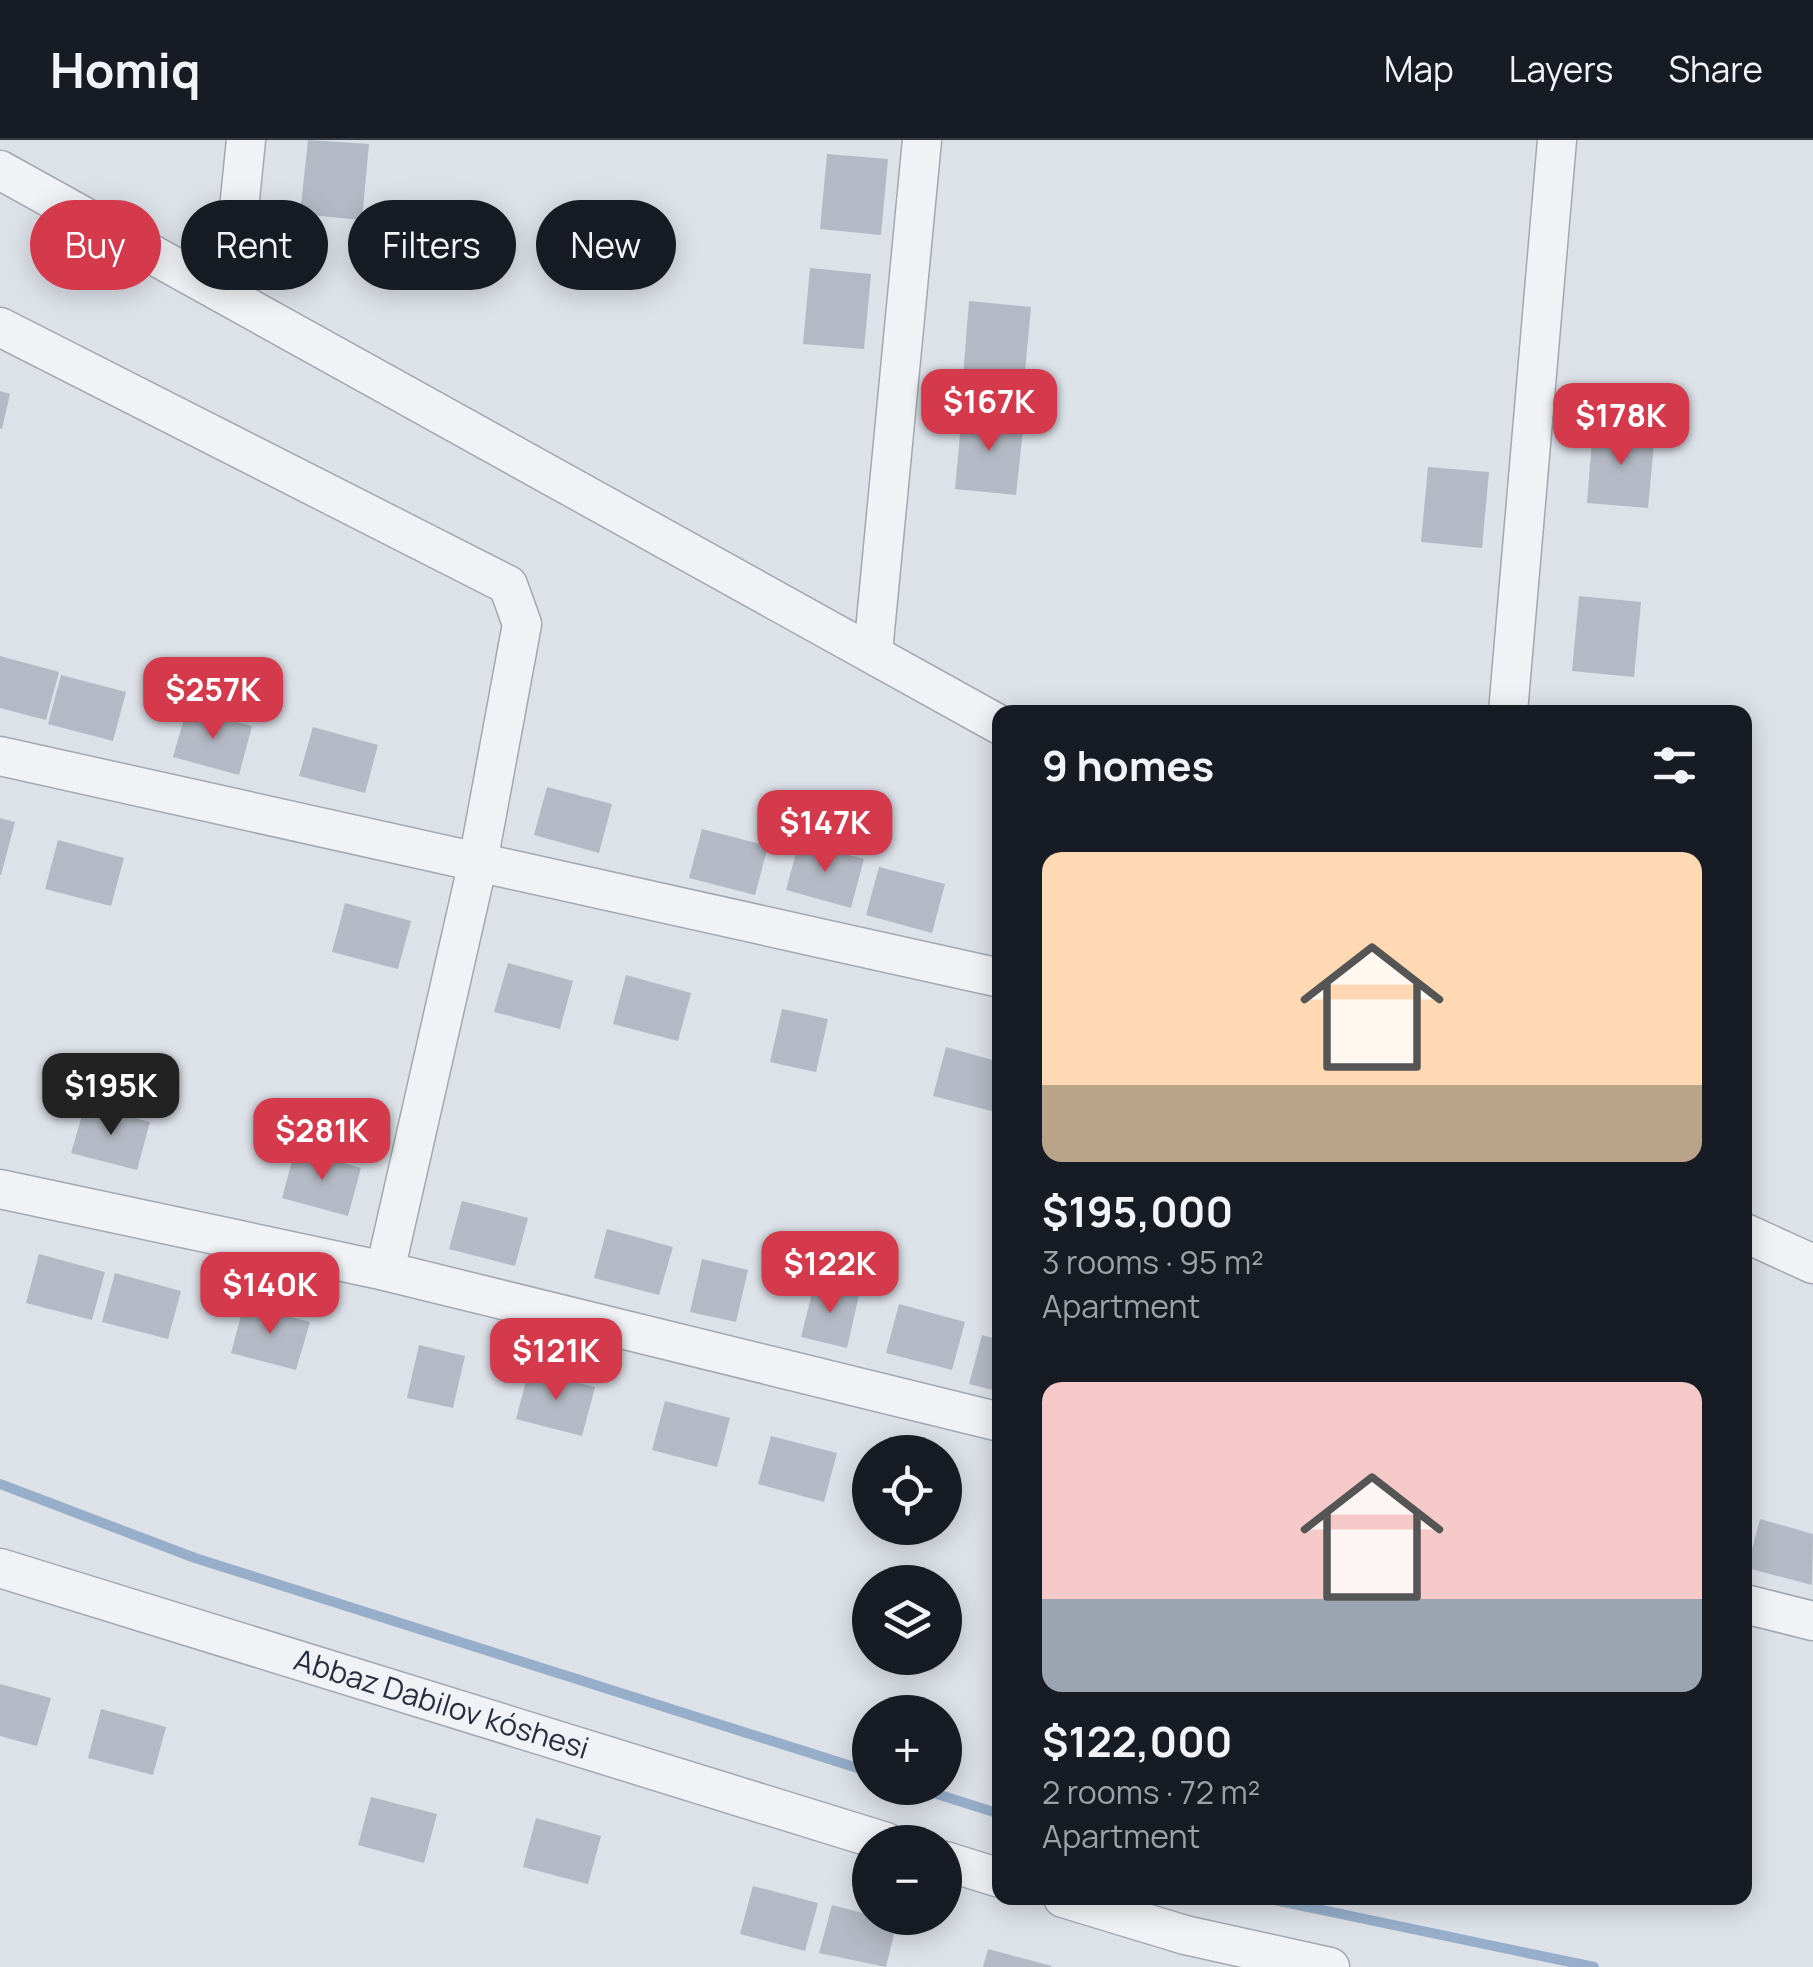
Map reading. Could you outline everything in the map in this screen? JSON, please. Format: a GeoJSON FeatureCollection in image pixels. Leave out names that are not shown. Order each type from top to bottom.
{"type":"FeatureCollection","features":[{"type":"Feature","properties":{"kind":"street"},"geometry":{"type":"LineString","coordinates":[[230,297],[246,140]]}},
{"type":"Feature","properties":{"kind":"street"},"geometry":{"type":"LineString","coordinates":[[874,652],[922,140]]}},
{"type":"Feature","properties":{"kind":"street"},"geometry":{"type":"LineString","coordinates":[[1509,705],[1557,140]]}},
{"type":"Feature","properties":{"kind":"street"},"geometry":{"type":"LineString","coordinates":[[0,170],[992,720]]}},
{"type":"Feature","properties":{"kind":"street"},"geometry":{"type":"LineString","coordinates":[[0,326],[508,585],[522,624],[478,862],[384,1271]]}},
{"type":"Feature","properties":{"kind":"street"},"geometry":{"type":"LineString","coordinates":[[0,756],[992,976]]}},
{"type":"Feature","properties":{"kind":"street"},"geometry":{"type":"LineString","coordinates":[[0,1189],[384,1271],[992,1420]]}},
{"type":"Feature","properties":{"kind":"street"},"geometry":{"type":"LineString","coordinates":[[1752,1236],[1813,1264]]}},
{"type":"Feature","properties":{"kind":"street","name":"Abbaz Dabilov kóshesi"},"geometry":{"type":"LineString","coordinates":[[0,1568],[852,1831]]}},
{"type":"Feature","properties":{"kind":"street"},"geometry":{"type":"LineString","coordinates":[[1752,1606],[1813,1621]]}},
{"type":"Feature","properties":{"kind":"street"},"geometry":{"type":"LineString","coordinates":[[962,1866],[992,1876]]}},
{"type":"Feature","properties":{"kind":"street"},"geometry":{"type":"LineString","coordinates":[[1086,1905],[1185,1935],[1330,1967]]}},
{"type":"Feature","properties":{"kind":"building"},"geometry":{"type":"Polygon","coordinates":[[[308,140],[369,144],[364,200],[348,200],[348,219],[328,217],[328,200],[302,200],[308,140]]]}},
{"type":"Feature","properties":{"kind":"building"},"geometry":{"type":"Polygon","coordinates":[[[827,154],[888,159],[881,235],[820,229],[827,154]]]}},
{"type":"Feature","properties":{"kind":"building"},"geometry":{"type":"Polygon","coordinates":[[[810,268],[871,274],[864,349],[803,344],[810,268]]]}},
{"type":"Feature","properties":{"kind":"building"},"geometry":{"type":"Polygon","coordinates":[[[969,301],[1031,307],[1024,382],[963,376],[969,301]]]}},
{"type":"Feature","properties":{"kind":"building"},"geometry":{"type":"Polygon","coordinates":[[[0,391],[10,394],[2,429],[0,428],[0,391]]]}},
{"type":"Feature","properties":{"kind":"building"},"geometry":{"type":"Polygon","coordinates":[[[962,414],[1024,420],[1016,495],[955,489],[962,414]]]}},
{"type":"Feature","properties":{"kind":"building"},"geometry":{"type":"Polygon","coordinates":[[[1593,428],[1655,433],[1648,508],[1587,503],[1593,428]]]}},
{"type":"Feature","properties":{"kind":"building"},"geometry":{"type":"Polygon","coordinates":[[[1428,467],[1489,472],[1482,548],[1421,542],[1428,467]]]}},
{"type":"Feature","properties":{"kind":"building"},"geometry":{"type":"Polygon","coordinates":[[[1579,596],[1641,602],[1634,677],[1572,671],[1579,596]]]}},
{"type":"Feature","properties":{"kind":"building"},"geometry":{"type":"Polygon","coordinates":[[[0,656],[59,672],[46,720],[0,708],[0,656]]]}},
{"type":"Feature","properties":{"kind":"building"},"geometry":{"type":"Polygon","coordinates":[[[61,675],[126,692],[113,741],[48,724],[61,675]]]}},
{"type":"Feature","properties":{"kind":"building"},"geometry":{"type":"Polygon","coordinates":[[[187,709],[252,726],[239,775],[173,757],[187,709]]]}},
{"type":"Feature","properties":{"kind":"building"},"geometry":{"type":"Polygon","coordinates":[[[313,727],[378,745],[365,793],[299,776],[313,727]]]}},
{"type":"Feature","properties":{"kind":"building"},"geometry":{"type":"Polygon","coordinates":[[[547,787],[612,804],[599,853],[534,835],[547,787]]]}},
{"type":"Feature","properties":{"kind":"building"},"geometry":{"type":"Polygon","coordinates":[[[0,818],[15,822],[1,875],[0,875],[0,818]]]}},
{"type":"Feature","properties":{"kind":"building"},"geometry":{"type":"Polygon","coordinates":[[[702,829],[768,846],[755,895],[689,878],[702,829]]]}},
{"type":"Feature","properties":{"kind":"building"},"geometry":{"type":"Polygon","coordinates":[[[58,840],[124,858],[111,906],[45,889],[58,840]]]}},
{"type":"Feature","properties":{"kind":"building"},"geometry":{"type":"Polygon","coordinates":[[[799,842],[864,859],[851,908],[786,890],[799,842]]]}},
{"type":"Feature","properties":{"kind":"building"},"geometry":{"type":"Polygon","coordinates":[[[879,867],[945,884],[932,933],[866,915],[879,867]]]}},
{"type":"Feature","properties":{"kind":"building"},"geometry":{"type":"Polygon","coordinates":[[[345,903],[411,921],[398,969],[332,952],[345,903]]]}},
{"type":"Feature","properties":{"kind":"building"},"geometry":{"type":"Polygon","coordinates":[[[508,963],[573,981],[560,1029],[494,1012],[508,963]]]}},
{"type":"Feature","properties":{"kind":"building"},"geometry":{"type":"Polygon","coordinates":[[[626,975],[691,993],[678,1041],[613,1024],[626,975]]]}},
{"type":"Feature","properties":{"kind":"building"},"geometry":{"type":"Polygon","coordinates":[[[782,1009],[828,1019],[816,1072],[770,1062],[782,1009]]]}},
{"type":"Feature","properties":{"kind":"building"},"geometry":{"type":"Polygon","coordinates":[[[946,1047],[992,1060],[992,1111],[933,1096],[946,1047]]]}},
{"type":"Feature","properties":{"kind":"building"},"geometry":{"type":"Polygon","coordinates":[[[85,1105],[150,1122],[137,1170],[71,1153],[85,1105]]]}},
{"type":"Feature","properties":{"kind":"building"},"geometry":{"type":"Polygon","coordinates":[[[295,1150],[361,1168],[348,1216],[282,1198],[295,1150]]]}},
{"type":"Feature","properties":{"kind":"building"},"geometry":{"type":"Polygon","coordinates":[[[462,1201],[528,1218],[515,1266],[449,1249],[462,1201]]]}},
{"type":"Feature","properties":{"kind":"building"},"geometry":{"type":"Polygon","coordinates":[[[607,1229],[673,1247],[659,1295],[594,1278],[607,1229]]]}},
{"type":"Feature","properties":{"kind":"building"},"geometry":{"type":"Polygon","coordinates":[[[39,1254],[105,1272],[92,1320],[26,1303],[39,1254]]]}},
{"type":"Feature","properties":{"kind":"building"},"geometry":{"type":"Polygon","coordinates":[[[702,1259],[748,1270],[736,1322],[690,1312],[702,1259]]]}},
{"type":"Feature","properties":{"kind":"building"},"geometry":{"type":"Polygon","coordinates":[[[115,1273],[181,1291],[168,1339],[102,1322],[115,1273]]]}},
{"type":"Feature","properties":{"kind":"building"},"geometry":{"type":"Polygon","coordinates":[[[814,1285],[859,1295],[847,1348],[801,1337],[814,1285]]]}},
{"type":"Feature","properties":{"kind":"building"},"geometry":{"type":"Polygon","coordinates":[[[244,1304],[310,1322],[296,1370],[231,1353],[244,1304]]]}},
{"type":"Feature","properties":{"kind":"building"},"geometry":{"type":"Polygon","coordinates":[[[899,1304],[965,1322],[952,1370],[886,1353],[899,1304]]]}},
{"type":"Feature","properties":{"kind":"building"},"geometry":{"type":"Polygon","coordinates":[[[982,1335],[992,1338],[992,1390],[969,1384],[982,1335]]]}},
{"type":"Feature","properties":{"kind":"building"},"geometry":{"type":"Polygon","coordinates":[[[419,1345],[465,1356],[453,1408],[407,1398],[419,1345]]]}},
{"type":"Feature","properties":{"kind":"building"},"geometry":{"type":"Polygon","coordinates":[[[529,1370],[595,1387],[582,1436],[516,1419],[529,1370]]]}},
{"type":"Feature","properties":{"kind":"building"},"geometry":{"type":"Polygon","coordinates":[[[665,1401],[730,1418],[717,1467],[652,1450],[665,1401]]]}},
{"type":"Feature","properties":{"kind":"building"},"geometry":{"type":"Polygon","coordinates":[[[771,1436],[837,1453],[824,1502],[758,1484],[771,1436]]]}},
{"type":"Feature","properties":{"kind":"building"},"geometry":{"type":"Polygon","coordinates":[[[1760,1519],[1813,1534],[1812,1585],[1752,1569],[1752,1549],[1760,1519]]]}},
{"type":"Feature","properties":{"kind":"building"},"geometry":{"type":"Polygon","coordinates":[[[0,1684],[51,1698],[37,1746],[0,1736],[0,1684]]]}},
{"type":"Feature","properties":{"kind":"building"},"geometry":{"type":"Polygon","coordinates":[[[101,1709],[166,1727],[153,1775],[88,1758],[101,1709]]]}},
{"type":"Feature","properties":{"kind":"building"},"geometry":{"type":"Polygon","coordinates":[[[371,1797],[437,1814],[424,1863],[358,1845],[371,1797]]]}},
{"type":"Feature","properties":{"kind":"building"},"geometry":{"type":"Polygon","coordinates":[[[536,1818],[601,1836],[588,1884],[523,1867],[536,1818]]]}},
{"type":"Feature","properties":{"kind":"building"},"geometry":{"type":"Polygon","coordinates":[[[753,1886],[818,1903],[805,1951],[740,1934],[753,1886]]]}},
{"type":"Feature","properties":{"kind":"building"},"geometry":{"type":"Polygon","coordinates":[[[832,1905],[852,1910],[852,1935],[894,1935],[886,1967],[819,1953],[832,1905]]]}},
{"type":"Feature","properties":{"kind":"building"},"geometry":{"type":"Polygon","coordinates":[[[988,1949],[1052,1966],[983,1967],[988,1949]]]}},
{"type":"Feature","properties":{"kind":"waterway"},"geometry":{"type":"LineString","coordinates":[[0,1484],[195,1558],[852,1766]]}},
{"type":"Feature","properties":{"kind":"waterway"},"geometry":{"type":"LineString","coordinates":[[962,1802],[992,1811]]}},
{"type":"Feature","properties":{"kind":"waterway"},"geometry":{"type":"LineString","coordinates":[[1298,1905],[1594,1967]]}}]}
